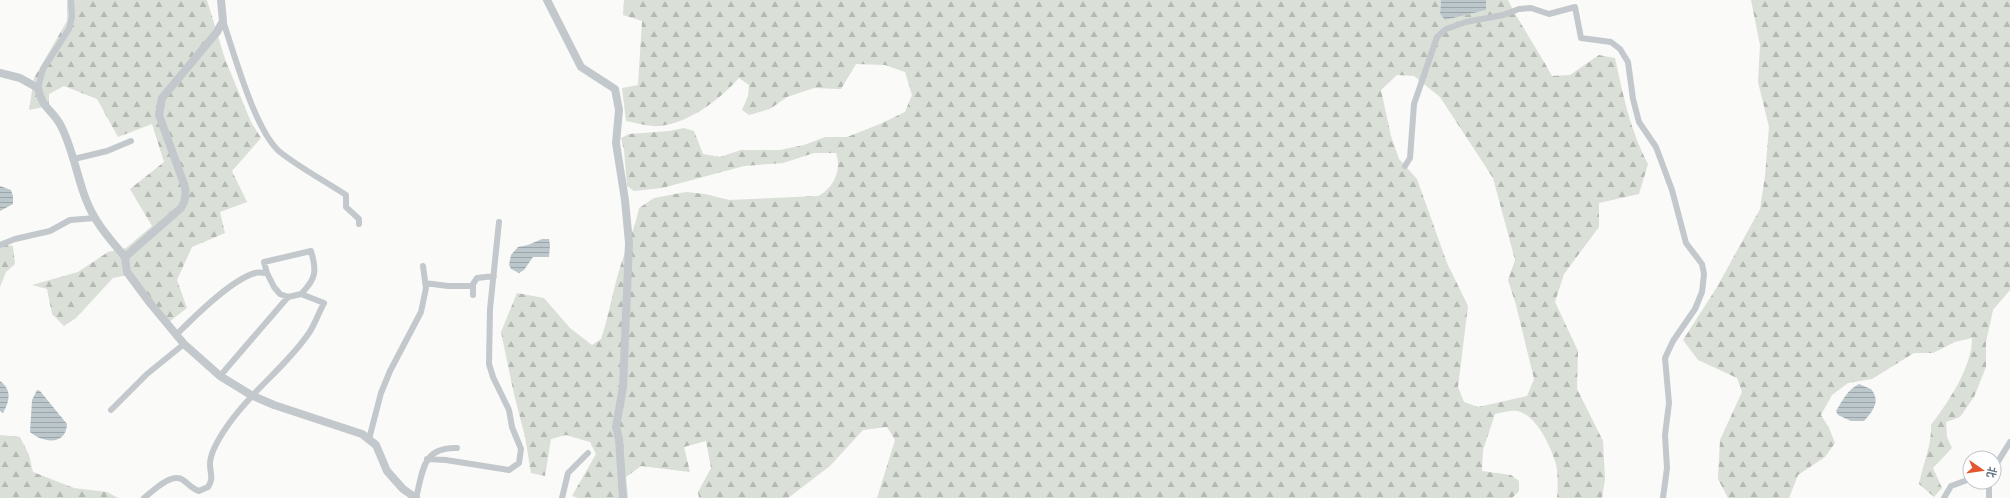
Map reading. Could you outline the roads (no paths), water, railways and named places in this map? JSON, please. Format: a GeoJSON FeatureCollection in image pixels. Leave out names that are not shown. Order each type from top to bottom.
{"type":"FeatureCollection","features":[{"type":"Feature","properties":{"kind":"street"},"geometry":{"type":"LineString","coordinates":[[71,0],[72,17],[69,29],[43,69],[38,88],[40,99],[61,124],[74,158],[80,182],[95,218],[125,257],[127,272],[184,344],[220,376],[251,396],[362,434],[376,445],[387,471],[403,489],[416,498],[427,459],[437,450],[457,448]]}},
{"type":"Feature","properties":{"kind":"street"},"geometry":{"type":"LineString","coordinates":[[221,0],[223,21],[252,105],[268,138],[279,151],[346,196],[346,207],[359,219],[359,224]]}},
{"type":"Feature","properties":{"kind":"street"},"geometry":{"type":"LineString","coordinates":[[548,0],[580,67],[615,89],[619,110],[616,143],[626,200],[629,243],[623,387],[616,427],[619,439],[623,498]]}},
{"type":"Feature","properties":{"kind":"street"},"geometry":{"type":"LineString","coordinates":[[1404,166],[1410,158],[1414,104],[1437,37],[1446,28],[1466,22],[1503,15],[1519,9],[1530,8],[1549,14],[1575,7],[1581,38],[1611,42],[1620,49],[1628,62],[1633,98],[1640,122],[1656,147],[1672,190],[1686,243],[1702,264],[1704,274],[1702,292],[1696,309],[1673,341],[1665,358],[1669,403],[1664,435],[1667,468],[1663,498]]}},
{"type":"Feature","properties":{"kind":"street"},"geometry":{"type":"LineString","coordinates":[[125,257],[181,208],[185,202],[186,192],[184,184],[159,115],[162,98],[217,32],[223,21]]}},
{"type":"Feature","properties":{"kind":"street"},"geometry":{"type":"LineString","coordinates":[[0,73],[20,78],[38,88]]}},
{"type":"Feature","properties":{"kind":"street"},"geometry":{"type":"LineString","coordinates":[[74,158],[107,151],[132,141]]}},
{"type":"Feature","properties":{"kind":"street"},"geometry":{"type":"LineString","coordinates":[[0,245],[15,239],[50,231],[70,220],[95,218]]}},
{"type":"Feature","properties":{"kind":"street"},"geometry":{"type":"LineString","coordinates":[[427,459],[446,460],[509,470],[520,463],[521,449],[512,427],[509,410],[493,377],[489,364],[490,309],[499,222]]}},
{"type":"Feature","properties":{"kind":"street"},"geometry":{"type":"LineString","coordinates":[[144,498],[168,481],[176,478],[182,480],[193,489],[199,491],[203,491],[208,487],[213,478],[210,464],[217,444],[228,425],[251,396],[288,360],[310,332],[324,302],[301,294],[288,297],[280,294],[267,273],[264,262],[311,251],[316,268],[308,286],[301,294]]}},
{"type":"Feature","properties":{"kind":"street"},"geometry":{"type":"LineString","coordinates":[[369,439],[381,393],[387,378],[421,312],[426,296],[423,266]]}},
{"type":"Feature","properties":{"kind":"street"},"geometry":{"type":"LineString","coordinates":[[176,334],[203,308],[238,282],[255,273],[267,273]]}},
{"type":"Feature","properties":{"kind":"street"},"geometry":{"type":"LineString","coordinates":[[473,295],[473,286],[477,278],[494,276]]}},
{"type":"Feature","properties":{"kind":"street"},"geometry":{"type":"LineString","coordinates":[[425,283],[460,287],[473,286]]}},
{"type":"Feature","properties":{"kind":"street"},"geometry":{"type":"LineString","coordinates":[[220,376],[288,297]]}},
{"type":"Feature","properties":{"kind":"street"},"geometry":{"type":"LineString","coordinates":[[111,410],[146,374],[184,344]]}},
{"type":"Feature","properties":{"kind":"street"},"geometry":{"type":"LineString","coordinates":[[2002,455],[2010,442]]}},
{"type":"Feature","properties":{"kind":"street"},"geometry":{"type":"LineString","coordinates":[[562,498],[568,472],[588,453]]}},
{"type":"Feature","properties":{"kind":"street"},"geometry":{"type":"LineString","coordinates":[[1944,498],[1951,486],[1962,482]]}}]}
